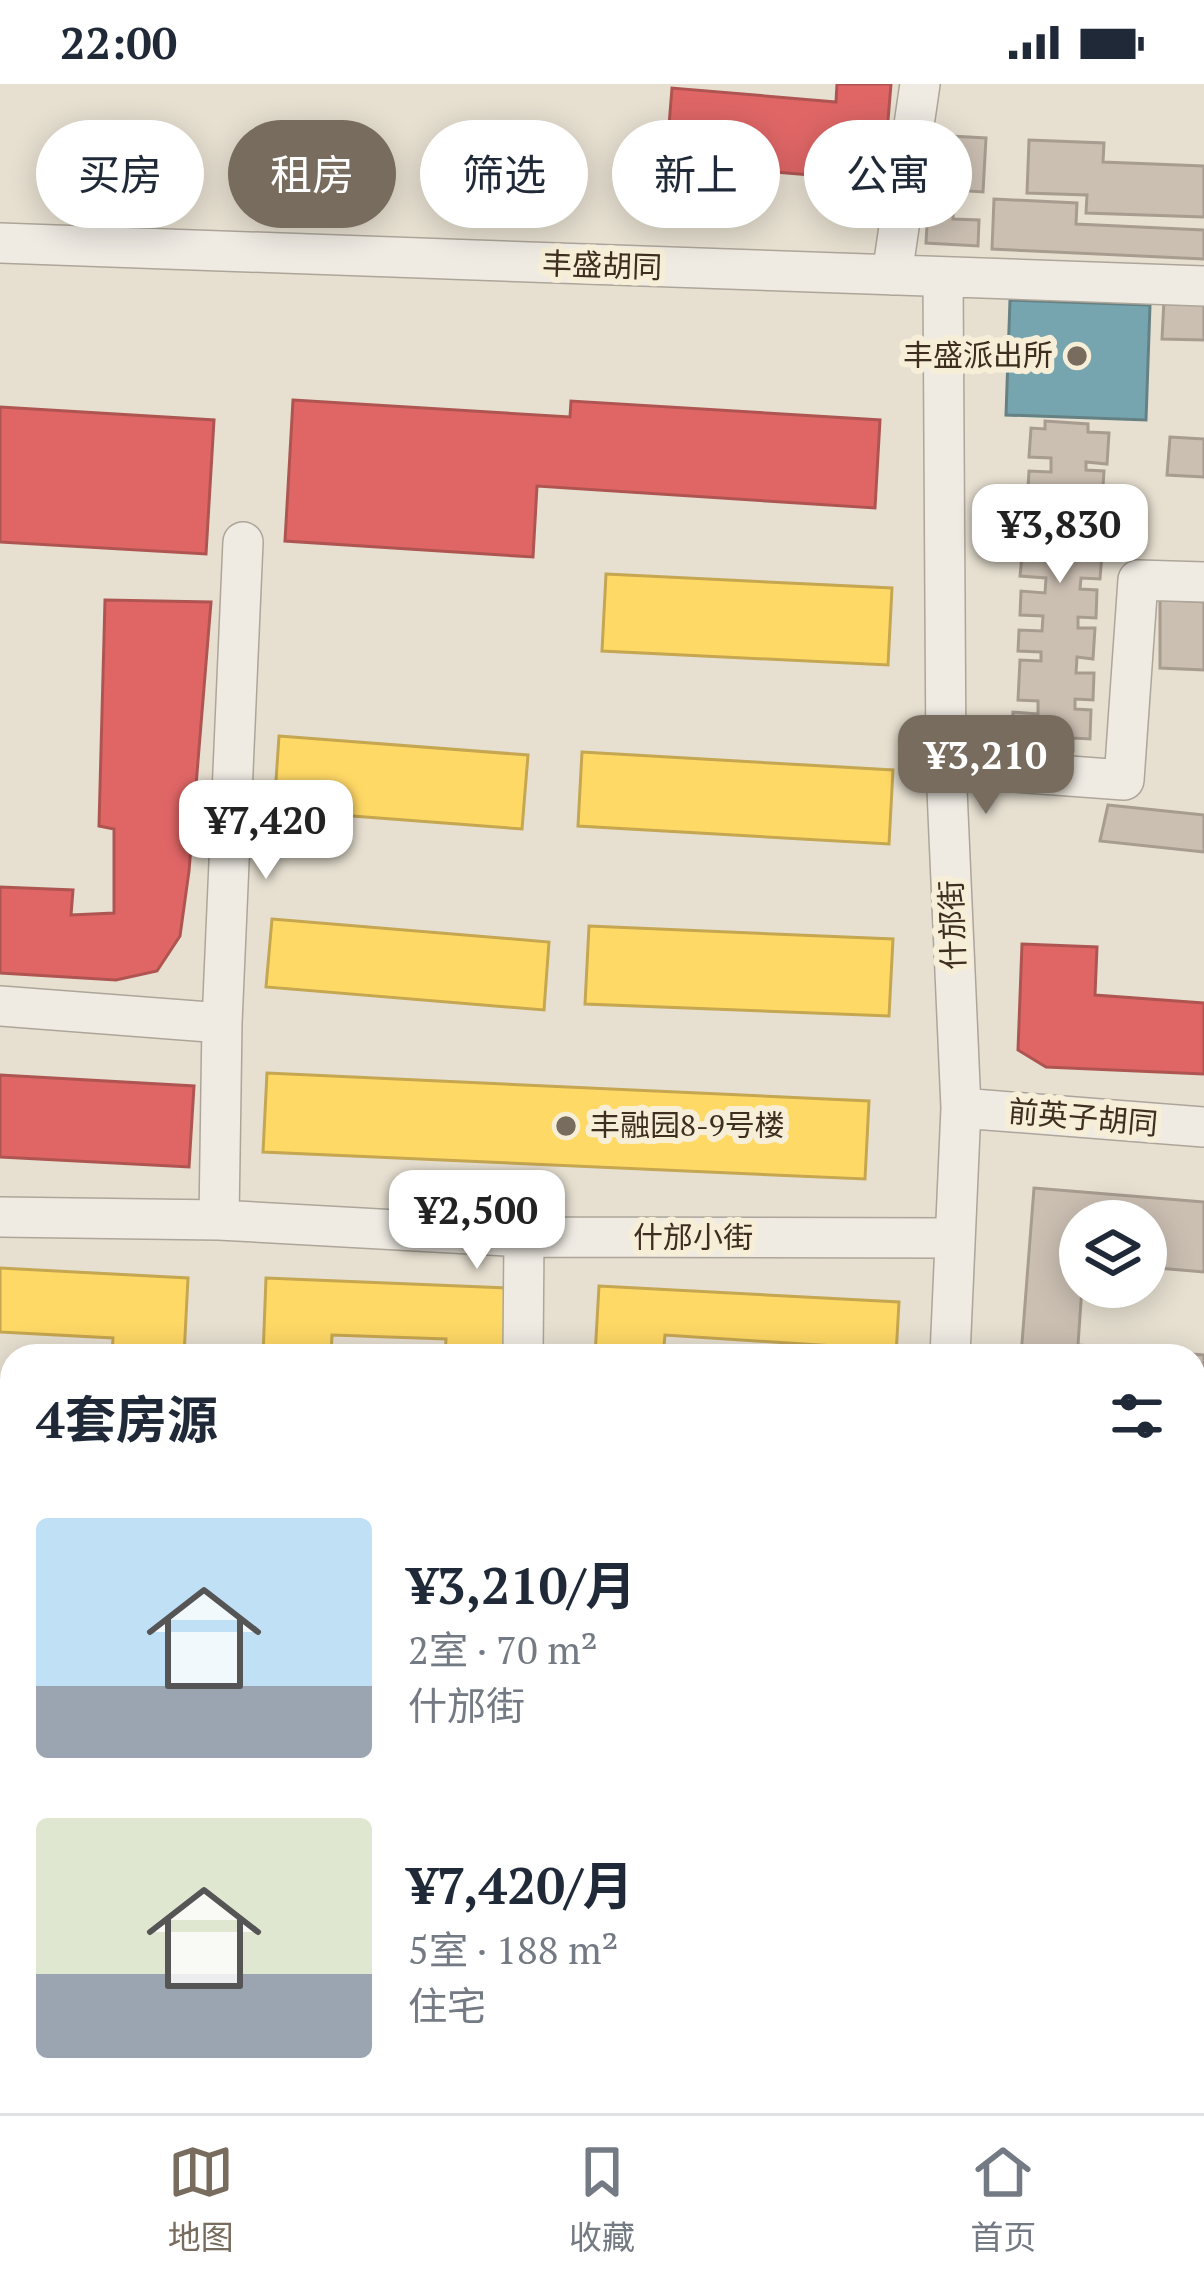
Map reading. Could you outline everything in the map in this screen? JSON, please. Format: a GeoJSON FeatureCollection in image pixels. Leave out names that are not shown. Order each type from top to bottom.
{"type":"FeatureCollection","features":[{"type":"Feature","properties":{"kind":"street"},"geometry":{"type":"LineString","coordinates":[[892,275],[920,84]]}},
{"type":"Feature","properties":{"kind":"street","name":"丰盛胡同"},"geometry":{"type":"LineString","coordinates":[[0,243],[1204,286]]}},
{"type":"Feature","properties":{"kind":"street","name":"什邡街"},"geometry":{"type":"LineString","coordinates":[[943,277],[946,767],[961,1108],[951,1344]]}},
{"type":"Feature","properties":{"kind":"street"},"geometry":{"type":"LineString","coordinates":[[219,1220],[222,1022],[243,542]]}},
{"type":"Feature","properties":{"kind":"street"},"geometry":{"type":"LineString","coordinates":[[946,767],[1124,780],[1138,580],[1204,582]]}},
{"type":"Feature","properties":{"kind":"street"},"geometry":{"type":"LineString","coordinates":[[0,1006],[222,1022]]}},
{"type":"Feature","properties":{"kind":"street","name":"前英子胡同"},"geometry":{"type":"LineString","coordinates":[[961,1108],[1204,1127]]}},
{"type":"Feature","properties":{"kind":"street","name":"什邡小街"},"geometry":{"type":"LineString","coordinates":[[0,1217],[219,1220],[524,1238],[955,1238]]}},
{"type":"Feature","properties":{"kind":"street"},"geometry":{"type":"LineString","coordinates":[[523,1344],[524,1238]]}},
{"type":"Feature","properties":{"kind":"building: 住宅"},"geometry":{"type":"Polygon","coordinates":[[[606,574],[892,588],[888,665],[602,651],[606,574]]]}},
{"type":"Feature","properties":{"kind":"building: 住宅"},"geometry":{"type":"Polygon","coordinates":[[[279,736],[528,755],[522,829],[274,810],[279,736]]]}},
{"type":"Feature","properties":{"kind":"building: 住宅"},"geometry":{"type":"Polygon","coordinates":[[[582,752],[893,770],[889,844],[578,826],[582,752]]]}},
{"type":"Feature","properties":{"kind":"building: 住宅"},"geometry":{"type":"Polygon","coordinates":[[[272,919],[549,942],[544,1010],[266,987],[272,919]]]}},
{"type":"Feature","properties":{"kind":"building: 住宅"},"geometry":{"type":"Polygon","coordinates":[[[589,926],[893,939],[889,1016],[585,1004],[589,926]]]}},
{"type":"Feature","properties":{"kind":"building: 住宅","name":"丰融园8-9号楼"},"geometry":{"type":"Polygon","coordinates":[[[267,1073],[869,1101],[865,1179],[263,1152],[267,1073]]]}},
{"type":"Feature","properties":{"kind":"building: 住宅"},"geometry":{"type":"Polygon","coordinates":[[[0,1268],[188,1278],[185,1344],[113,1344],[113,1338],[0,1332],[0,1268]]]}},
{"type":"Feature","properties":{"kind":"building: 住宅"},"geometry":{"type":"Polygon","coordinates":[[[266,1278],[507,1288],[505,1344],[332,1335],[332,1344],[263,1344],[266,1278]]]}},
{"type":"Feature","properties":{"kind":"building: 住宅"},"geometry":{"type":"Polygon","coordinates":[[[599,1286],[899,1302],[897,1344],[802,1344],[665,1335],[664,1344],[596,1344],[599,1286]]]}},
{"type":"Feature","properties":{"kind":"building: 商业"},"geometry":{"type":"Polygon","coordinates":[[[837,84],[891,84],[888,120],[804,120],[804,174],[780,172],[780,120],[669,120],[672,88],[836,102],[837,84]]]}},
{"type":"Feature","properties":{"kind":"building: 商业"},"geometry":{"type":"Polygon","coordinates":[[[293,400],[570,417],[571,401],[880,420],[875,508],[537,486],[533,557],[285,541],[293,400]]]}},
{"type":"Feature","properties":{"kind":"building: 商业"},"geometry":{"type":"Polygon","coordinates":[[[0,407],[214,420],[206,554],[0,542],[0,407]]]}},
{"type":"Feature","properties":{"kind":"building: 商业"},"geometry":{"type":"Polygon","coordinates":[[[105,600],[211,602],[180,936],[157,971],[116,980],[0,973],[0,887],[73,890],[71,915],[114,913],[114,829],[99,826],[105,600]]]}},
{"type":"Feature","properties":{"kind":"building: 商业"},"geometry":{"type":"Polygon","coordinates":[[[1022,944],[1097,947],[1095,995],[1204,1003],[1204,1074],[1046,1067],[1018,1050],[1022,944]]]}},
{"type":"Feature","properties":{"kind":"building: 商业"},"geometry":{"type":"Polygon","coordinates":[[[0,1075],[194,1086],[189,1167],[0,1157],[0,1075]]]}},
{"type":"Feature","properties":{"kind":"building: 公共"},"geometry":{"type":"Polygon","coordinates":[[[1010,300],[1150,305],[1146,420],[1006,415],[1010,300]]]}},
{"type":"Feature","properties":{"kind":"building: 其他"},"geometry":{"type":"Polygon","coordinates":[[[972,137],[986,138],[983,192],[972,191],[972,137]]]}},
{"type":"Feature","properties":{"kind":"building: 其他"},"geometry":{"type":"Polygon","coordinates":[[[1029,140],[1104,143],[1103,162],[1204,166],[1204,217],[1086,213],[1087,195],[1027,193],[1029,140]]]}},
{"type":"Feature","properties":{"kind":"building: 其他"},"geometry":{"type":"Polygon","coordinates":[[[994,199],[1077,203],[1076,224],[1204,230],[1204,259],[992,249],[994,199]]]}},
{"type":"Feature","properties":{"kind":"building: 其他"},"geometry":{"type":"Polygon","coordinates":[[[972,220],[979,220],[978,246],[926,243],[927,228],[972,228],[972,220]]]}},
{"type":"Feature","properties":{"kind":"building: 其他"},"geometry":{"type":"Polygon","coordinates":[[[1164,300],[1204,301],[1204,340],[1162,339],[1164,300]]]}},
{"type":"Feature","properties":{"kind":"building: 其他"},"geometry":{"type":"Polygon","coordinates":[[[1045,421],[1088,424],[1088,432],[1109,433],[1107,464],[1086,462],[1086,470],[1104,471],[1102,502],[1082,501],[1081,513],[1101,514],[1099,542],[1083,541],[1082,552],[1102,553],[1100,579],[1081,578],[1080,589],[1097,590],[1096,618],[1078,617],[1078,628],[1095,628],[1093,659],[1077,657],[1076,673],[1094,673],[1093,700],[1075,699],[1075,709],[1091,710],[1090,739],[1073,738],[1073,751],[1020,748],[1020,735],[1012,735],[1013,712],[1038,714],[1038,701],[1018,700],[1020,660],[1041,661],[1041,652],[1018,651],[1019,630],[1042,631],[1043,616],[1020,615],[1021,591],[1045,593],[1046,578],[1020,576],[1022,555],[1046,556],[1047,542],[1024,540],[1025,513],[1049,514],[1049,507],[1027,506],[1029,471],[1051,472],[1051,458],[1029,457],[1031,428],[1045,429],[1045,421]]]}},
{"type":"Feature","properties":{"kind":"building: 其他"},"geometry":{"type":"Polygon","coordinates":[[[1170,437],[1204,439],[1204,477],[1167,475],[1170,437]]]}},
{"type":"Feature","properties":{"kind":"building: 其他"},"geometry":{"type":"Polygon","coordinates":[[[1160,599],[1204,602],[1204,670],[1160,668],[1160,599]]]}},
{"type":"Feature","properties":{"kind":"building: 其他"},"geometry":{"type":"Polygon","coordinates":[[[1108,805],[1204,815],[1204,852],[1100,841],[1108,805]]]}},
{"type":"Feature","properties":{"kind":"building: 其他"},"geometry":{"type":"Polygon","coordinates":[[[1034,1188],[1204,1202],[1204,1272],[1167,1269],[1167,1200],[1059,1200],[1059,1308],[1081,1308],[1078,1344],[1022,1344],[1034,1188]]]}},
{"type":"Feature","properties":{"kind":"place","name":"丰盛派出所"},"geometry":{"type":"Point","coordinates":[1077,356]}},
{"type":"Feature","properties":{"kind":"place","name":"丰融园8-9号楼"},"geometry":{"type":"Point","coordinates":[566,1126]}}]}
